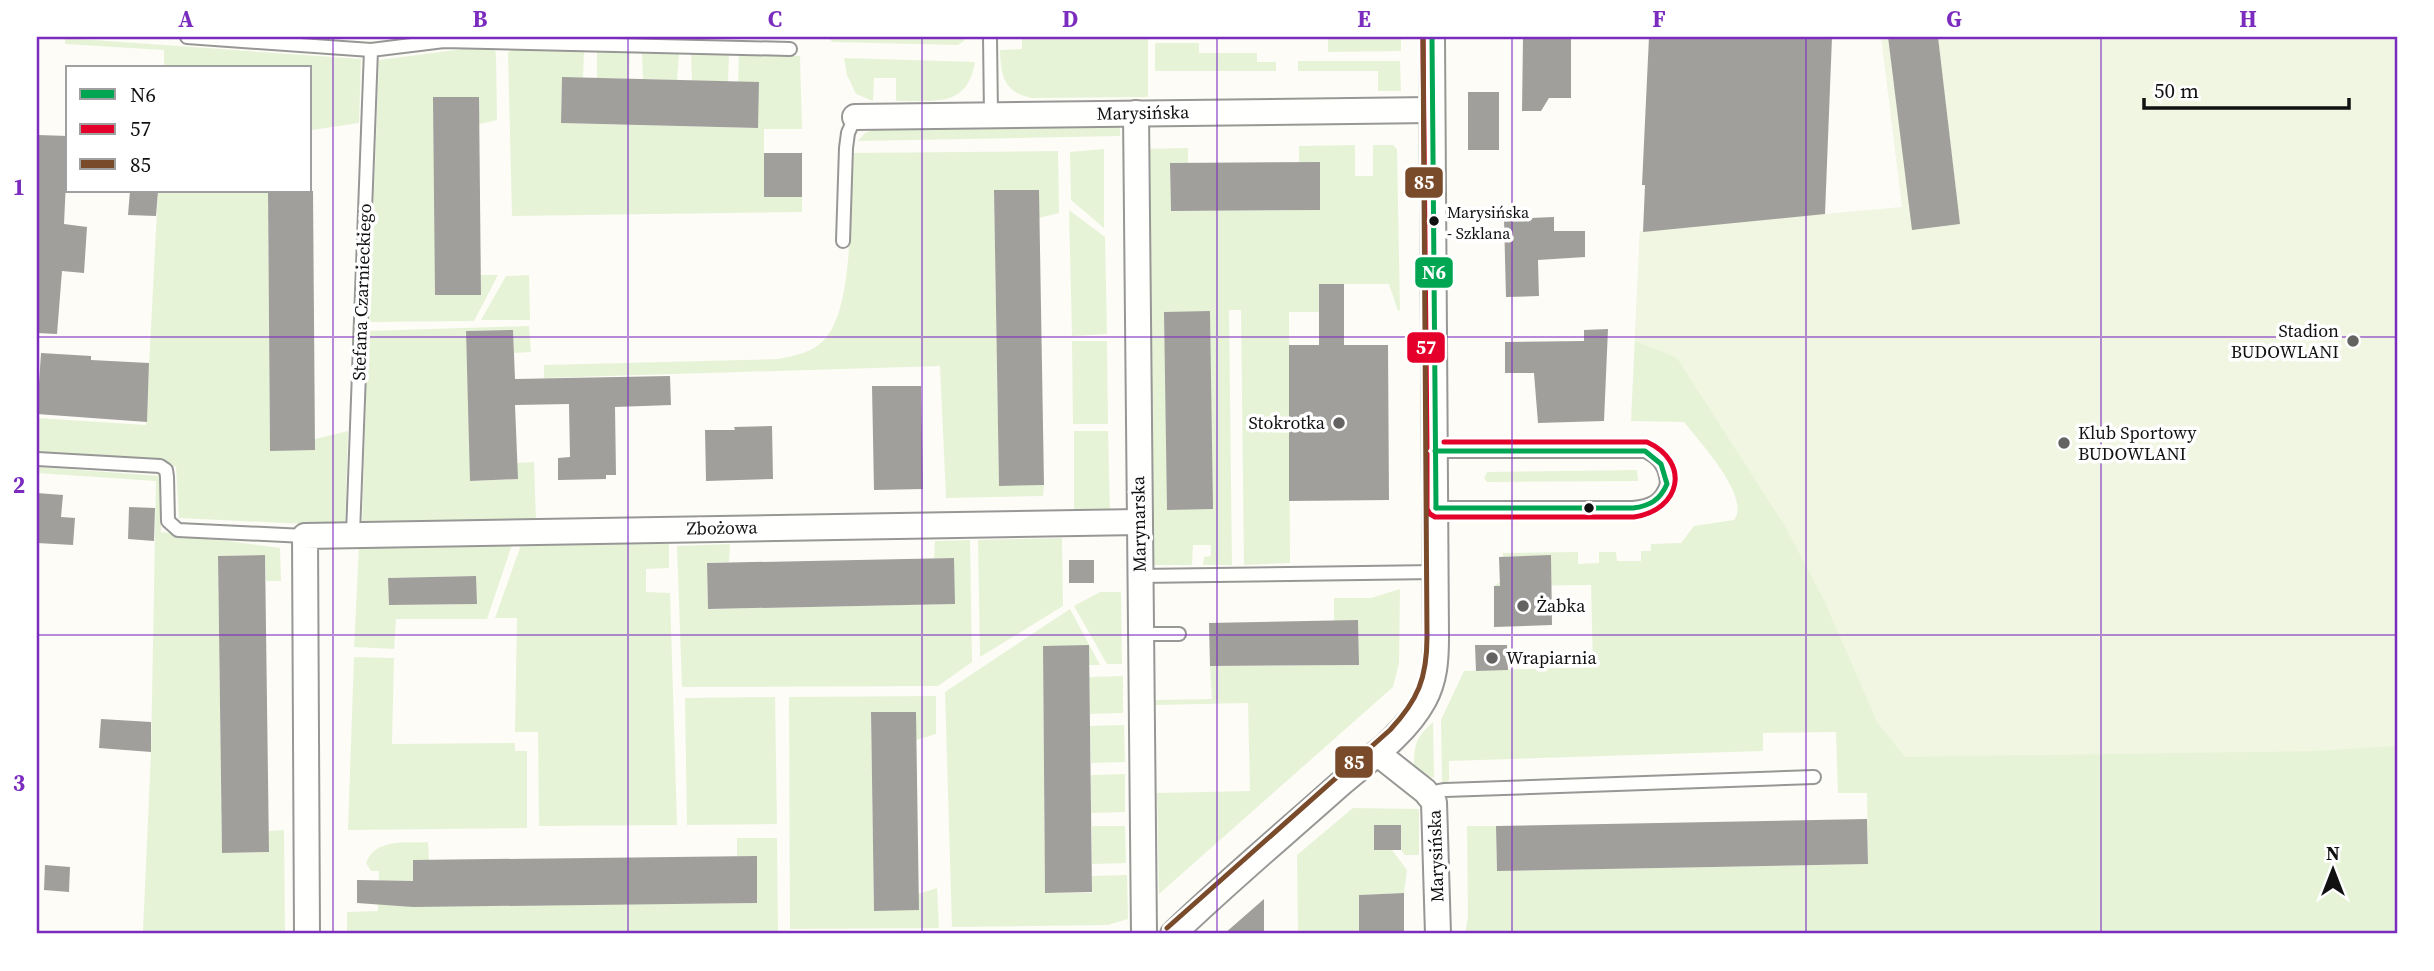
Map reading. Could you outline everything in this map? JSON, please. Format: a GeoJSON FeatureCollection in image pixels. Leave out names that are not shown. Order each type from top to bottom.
{"type":"FeatureCollection","features":[{"type":"Feature","properties":{"kind":"street"},"geometry":{"type":"LineString","coordinates":[[1173,934],[1377,752],[1413,716],[1432,683],[1436,650],[1436,508],[1432,37]]}},
{"type":"Feature","properties":{"kind":"street","name":"Marysińska"},"geometry":{"type":"LineString","coordinates":[[855,117],[1432,110]]}},
{"type":"Feature","properties":{"kind":"street","name":"Marynarska"},"geometry":{"type":"LineString","coordinates":[[1136,113],[1144,934]]}},
{"type":"Feature","properties":{"kind":"street","name":"Zbożowa"},"geometry":{"type":"LineString","coordinates":[[304,536],[1139,522]]}},
{"type":"Feature","properties":{"kind":"street"},"geometry":{"type":"LineString","coordinates":[[304,536],[307,934]]}},
{"type":"Feature","properties":{"kind":"street","name":"Marysińska"},"geometry":{"type":"LineString","coordinates":[[1377,752],[1432,798],[1436,808],[1438,934]]}},
{"type":"Feature","properties":{"kind":"lane"},"geometry":{"type":"LineString","coordinates":[[187,37],[371,50],[444,39],[790,49]]}},
{"type":"Feature","properties":{"kind":"lane"},"geometry":{"type":"LineString","coordinates":[[990,37],[991,115]]}},
{"type":"Feature","properties":{"kind":"lane","name":"Stefana Czarnieckiego"},"geometry":{"type":"LineString","coordinates":[[353,534],[371,50]]}},
{"type":"Feature","properties":{"kind":"lane"},"geometry":{"type":"LineString","coordinates":[[843,241],[846,148],[850,125],[855,117]]}},
{"type":"Feature","properties":{"kind":"lane"},"geometry":{"type":"LineString","coordinates":[[1435,451],[1645,451],[1656,456],[1663,465],[1667,485],[1657,501],[1647,506],[1436,508]]}},
{"type":"Feature","properties":{"kind":"lane"},"geometry":{"type":"LineString","coordinates":[[37,459],[160,466],[166,470],[168,520],[178,530],[304,536]]}},
{"type":"Feature","properties":{"kind":"lane"},"geometry":{"type":"LineString","coordinates":[[1139,576],[1436,572]]}},
{"type":"Feature","properties":{"kind":"lane"},"geometry":{"type":"LineString","coordinates":[[1140,635],[1179,635]]}},
{"type":"Feature","properties":{"kind":"lane"},"geometry":{"type":"LineString","coordinates":[[1432,798],[1439,791],[1445,790],[1814,777]]}},
{"type":"Feature","properties":{"kind":"green space"},"geometry":{"type":"Polygon","coordinates":[[[829,37],[964,37],[964,41],[958,45],[832,42],[829,37]]]}},
{"type":"Feature","properties":{"kind":"green space"},"geometry":{"type":"Polygon","coordinates":[[[1022,37],[1148,37],[1148,97],[1031,98],[1022,95],[1005,81],[1000,50],[1022,49],[1022,37]]]}},
{"type":"Feature","properties":{"kind":"green space"},"geometry":{"type":"Polygon","coordinates":[[[1328,37],[1401,37],[1401,51],[1328,52],[1328,37]]]}},
{"type":"Feature","properties":{"kind":"green space","name":"Klub Sportowy BUDOWLANI"},"geometry":{"type":"Polygon","coordinates":[[[1881,37],[2397,37],[2397,746],[2315,751],[1905,757],[1877,722],[1824,600],[1786,528],[1677,358],[1635,341],[1640,231],[1902,207],[1881,37]]]}},
{"type":"Feature","properties":{"kind":"green space"},"geometry":{"type":"Polygon","coordinates":[[[65,38],[361,59],[359,123],[312,130],[312,66],[164,66],[164,50],[65,44],[65,38]]]}},
{"type":"Feature","properties":{"kind":"green space"},"geometry":{"type":"Polygon","coordinates":[[[1155,43],[1199,43],[1199,53],[1257,53],[1257,62],[1276,62],[1276,71],[1155,71],[1155,43]]]}},
{"type":"Feature","properties":{"kind":"green space"},"geometry":{"type":"Polygon","coordinates":[[[478,47],[494,48],[496,54],[497,120],[479,124],[435,295],[480,295],[481,275],[498,275],[474,321],[369,322],[379,60],[478,47]]]}},
{"type":"Feature","properties":{"kind":"green space"},"geometry":{"type":"Polygon","coordinates":[[[512,49],[584,51],[583,78],[562,78],[561,123],[757,128],[759,82],[738,82],[739,55],[800,56],[802,129],[764,129],[764,153],[802,197],[802,212],[512,216],[508,53],[512,49]]]}},
{"type":"Feature","properties":{"kind":"green space"},"geometry":{"type":"Polygon","coordinates":[[[597,51],[630,52],[629,79],[597,78],[597,51]]]}},
{"type":"Feature","properties":{"kind":"green space"},"geometry":{"type":"Polygon","coordinates":[[[642,53],[679,53],[677,80],[643,79],[642,53]]]}},
{"type":"Feature","properties":{"kind":"green space"},"geometry":{"type":"Polygon","coordinates":[[[691,54],[729,55],[728,82],[692,81],[691,54]]]}},
{"type":"Feature","properties":{"kind":"green space"},"geometry":{"type":"Polygon","coordinates":[[[844,58],[975,62],[965,88],[947,99],[896,101],[896,78],[874,78],[873,101],[856,94],[847,75],[844,58]]]}},
{"type":"Feature","properties":{"kind":"green space"},"geometry":{"type":"Polygon","coordinates":[[[1298,61],[1400,61],[1401,91],[1378,91],[1378,71],[1298,71],[1298,61]]]}},
{"type":"Feature","properties":{"kind":"green space"},"geometry":{"type":"Polygon","coordinates":[[[1120,126],[1120,136],[858,141],[865,133],[874,129],[1120,126]]]}},
{"type":"Feature","properties":{"kind":"green space"},"geometry":{"type":"Polygon","coordinates":[[[1355,145],[1355,176],[1373,176],[1373,145],[1393,145],[1397,149],[1400,310],[1398,311],[1389,284],[1320,284],[1319,312],[1289,312],[1290,563],[1244,565],[1241,310],[1229,310],[1232,565],[1203,565],[1204,557],[1211,556],[1211,545],[1193,545],[1192,565],[1149,565],[1142,149],[1188,148],[1188,163],[1170,163],[1171,211],[1320,210],[1320,163],[1299,162],[1299,146],[1355,145]]]}},
{"type":"Feature","properties":{"kind":"green space"},"geometry":{"type":"Polygon","coordinates":[[[1104,149],[1104,228],[1071,200],[1070,152],[1104,149]]]}},
{"type":"Feature","properties":{"kind":"green space"},"geometry":{"type":"Polygon","coordinates":[[[1058,151],[1059,213],[1039,218],[1039,190],[994,190],[999,485],[1044,485],[1043,496],[946,498],[940,366],[544,378],[544,365],[779,359],[809,351],[824,340],[834,325],[841,304],[849,251],[851,153],[1058,151]]]}},
{"type":"Feature","properties":{"kind":"green space"},"geometry":{"type":"Polygon","coordinates":[[[158,192],[268,192],[270,450],[315,450],[315,439],[348,431],[345,526],[179,518],[176,467],[163,460],[37,452],[37,418],[146,425],[158,192]]]}},
{"type":"Feature","properties":{"kind":"green space"},"geometry":{"type":"Polygon","coordinates":[[[1069,210],[1105,237],[1107,334],[1072,336],[1069,210]]]}},
{"type":"Feature","properties":{"kind":"green space"},"geometry":{"type":"Polygon","coordinates":[[[1640,231],[2397,643],[2397,934],[1465,934],[1468,917],[1467,826],[1496,826],[1497,871],[1868,864],[1867,793],[1838,793],[1836,732],[1763,733],[1763,751],[1449,761],[1449,780],[1445,784],[1442,783],[1441,720],[1464,671],[1593,667],[1591,585],[1494,586],[1500,582],[1541,581],[1541,556],[1503,557],[1503,553],[1578,552],[1578,564],[1599,563],[1599,552],[1616,552],[1617,561],[1641,561],[1641,551],[1651,551],[1651,544],[1681,543],[1694,526],[1734,520],[1738,510],[1730,484],[1684,422],[1631,421],[1640,231]]]}},
{"type":"Feature","properties":{"kind":"green space"},"geometry":{"type":"Polygon","coordinates":[[[529,275],[530,320],[481,320],[506,276],[529,275]]]}},
{"type":"Feature","properties":{"kind":"green space"},"geometry":{"type":"Polygon","coordinates":[[[529,326],[531,352],[514,353],[513,330],[466,331],[471,481],[517,479],[517,463],[534,462],[536,522],[362,526],[368,331],[529,326]]]}},
{"type":"Feature","properties":{"kind":"green space"},"geometry":{"type":"Polygon","coordinates":[[[1072,341],[1107,341],[1108,424],[1073,424],[1072,341]]]}},
{"type":"Feature","properties":{"kind":"green space"},"geometry":{"type":"Polygon","coordinates":[[[1074,431],[1108,431],[1110,514],[1074,514],[1074,431]]]}},
{"type":"Feature","properties":{"kind":"green space"},"geometry":{"type":"Polygon","coordinates":[[[37,467],[161,476],[161,532],[280,548],[281,581],[266,581],[265,555],[218,556],[222,853],[269,852],[269,831],[284,830],[285,934],[143,931],[151,752],[156,481],[37,473],[37,467]]]}},
{"type":"Feature","properties":{"kind":"green space"},"geometry":{"type":"Polygon","coordinates":[[[1637,470],[1638,481],[1487,482],[1484,478],[1487,472],[1637,470]]]}},
{"type":"Feature","properties":{"kind":"green space"},"geometry":{"type":"Polygon","coordinates":[[[1062,538],[1063,606],[980,657],[978,540],[1062,538]]]}},
{"type":"Feature","properties":{"kind":"green space"},"geometry":{"type":"Polygon","coordinates":[[[970,540],[972,662],[938,686],[682,687],[677,546],[730,544],[729,562],[707,563],[708,609],[954,604],[954,558],[934,558],[935,541],[970,540]]]}},
{"type":"Feature","properties":{"kind":"green space"},"geometry":{"type":"Polygon","coordinates":[[[669,544],[669,568],[646,569],[646,592],[670,593],[677,825],[539,826],[538,732],[515,732],[517,618],[495,618],[521,545],[669,544]]]}},
{"type":"Feature","properties":{"kind":"green space"},"geometry":{"type":"Polygon","coordinates":[[[512,545],[487,619],[396,619],[394,649],[354,647],[359,546],[512,545]],[[476,576],[389,578],[389,605],[476,604],[476,576]]]}},
{"type":"Feature","properties":{"kind":"green space"},"geometry":{"type":"Polygon","coordinates":[[[1400,589],[1399,663],[1393,687],[1159,894],[1157,793],[1250,791],[1248,703],[1155,705],[1155,700],[1212,699],[1210,666],[1359,665],[1358,621],[1334,621],[1334,598],[1371,598],[1400,589]]]}},
{"type":"Feature","properties":{"kind":"green space"},"geometry":{"type":"Polygon","coordinates":[[[1100,592],[1121,592],[1122,664],[1107,664],[1074,606],[1100,592]]]}},
{"type":"Feature","properties":{"kind":"green space"},"geometry":{"type":"Polygon","coordinates":[[[1070,609],[1100,665],[1089,665],[1089,646],[1043,647],[1045,893],[1092,893],[1092,876],[1127,875],[1128,919],[1108,925],[952,927],[945,692],[1070,609]]]}},
{"type":"Feature","properties":{"kind":"green space"},"geometry":{"type":"Polygon","coordinates":[[[354,657],[394,658],[392,744],[515,743],[515,751],[527,751],[527,828],[348,830],[354,657]]]}},
{"type":"Feature","properties":{"kind":"green space"},"geometry":{"type":"Polygon","coordinates":[[[1123,676],[1123,713],[1090,714],[1089,677],[1123,676]]]}},
{"type":"Feature","properties":{"kind":"green space"},"geometry":{"type":"Polygon","coordinates":[[[936,696],[936,734],[916,740],[915,712],[871,713],[874,910],[918,910],[918,894],[937,888],[939,928],[790,929],[789,697],[936,696]]]}},
{"type":"Feature","properties":{"kind":"green space"},"geometry":{"type":"Polygon","coordinates":[[[775,697],[777,824],[687,825],[685,698],[775,697]]]}},
{"type":"Feature","properties":{"kind":"green space"},"geometry":{"type":"Polygon","coordinates":[[[1433,722],[1434,778],[1423,774],[1414,766],[1417,741],[1433,722]]]}},
{"type":"Feature","properties":{"kind":"green space"},"geometry":{"type":"Polygon","coordinates":[[[1124,725],[1125,762],[1091,763],[1090,726],[1124,725]]]}},
{"type":"Feature","properties":{"kind":"green space"},"geometry":{"type":"Polygon","coordinates":[[[1125,774],[1125,812],[1091,813],[1091,775],[1125,774]]]}},
{"type":"Feature","properties":{"kind":"green space"},"geometry":{"type":"Polygon","coordinates":[[[1353,808],[1419,809],[1419,855],[1405,855],[1401,850],[1401,825],[1374,850],[1392,850],[1407,870],[1404,893],[1359,895],[1359,934],[1298,934],[1297,855],[1353,808]]]}},
{"type":"Feature","properties":{"kind":"green space"},"geometry":{"type":"Polygon","coordinates":[[[1092,826],[1125,826],[1126,863],[1092,864],[1092,826]]]}},
{"type":"Feature","properties":{"kind":"green space"},"geometry":{"type":"Polygon","coordinates":[[[737,838],[777,838],[778,931],[347,934],[347,912],[378,911],[379,871],[371,871],[366,863],[376,849],[392,844],[428,842],[429,860],[413,861],[413,906],[757,903],[757,856],[737,856],[737,838]]]}},
{"type":"Feature","properties":{"kind":"building"},"geometry":{"type":"Polygon","coordinates":[[[1523,37],[1571,37],[1571,98],[1549,98],[1541,111],[1522,111],[1523,37]]]}},
{"type":"Feature","properties":{"kind":"building"},"geometry":{"type":"Polygon","coordinates":[[[1649,37],[1832,37],[1825,214],[1643,232],[1645,185],[1642,185],[1649,37]]]}},
{"type":"Feature","properties":{"kind":"building"},"geometry":{"type":"Polygon","coordinates":[[[1888,37],[1938,37],[1960,224],[1912,230],[1888,37]]]}},
{"type":"Feature","properties":{"kind":"building"},"geometry":{"type":"Polygon","coordinates":[[[562,77],[759,82],[758,128],[561,123],[562,77]]]}},
{"type":"Feature","properties":{"kind":"building"},"geometry":{"type":"Polygon","coordinates":[[[1468,92],[1499,92],[1499,150],[1468,150],[1468,92]]]}},
{"type":"Feature","properties":{"kind":"building"},"geometry":{"type":"Polygon","coordinates":[[[433,97],[479,97],[481,295],[435,295],[433,97]]]}},
{"type":"Feature","properties":{"kind":"building"},"geometry":{"type":"Polygon","coordinates":[[[38,135],[66,136],[64,224],[87,227],[84,273],[62,271],[57,334],[37,333],[38,135]]]}},
{"type":"Feature","properties":{"kind":"building"},"geometry":{"type":"Polygon","coordinates":[[[764,153],[802,153],[802,197],[764,197],[764,153]]]}},
{"type":"Feature","properties":{"kind":"building"},"geometry":{"type":"Polygon","coordinates":[[[1320,162],[1320,210],[1171,211],[1170,163],[1320,162]]]}},
{"type":"Feature","properties":{"kind":"building"},"geometry":{"type":"Polygon","coordinates":[[[994,190],[1039,190],[1044,485],[999,486],[994,190]]]}},
{"type":"Feature","properties":{"kind":"building"},"geometry":{"type":"Polygon","coordinates":[[[313,191],[315,450],[270,451],[268,192],[313,191]]]}},
{"type":"Feature","properties":{"kind":"building"},"geometry":{"type":"Polygon","coordinates":[[[130,192],[158,192],[156,216],[128,215],[130,192]]]}},
{"type":"Feature","properties":{"kind":"building"},"geometry":{"type":"Polygon","coordinates":[[[1554,217],[1554,231],[1585,231],[1585,257],[1538,260],[1539,296],[1506,297],[1504,219],[1554,217]]]}},
{"type":"Feature","properties":{"kind":"building","name":"Stokrotka"},"geometry":{"type":"Polygon","coordinates":[[[1319,284],[1344,284],[1344,345],[1388,345],[1389,500],[1289,501],[1289,345],[1319,345],[1319,284]]]}},
{"type":"Feature","properties":{"kind":"building"},"geometry":{"type":"Polygon","coordinates":[[[1210,311],[1213,509],[1167,510],[1164,312],[1210,311]]]}},
{"type":"Feature","properties":{"kind":"building"},"geometry":{"type":"Polygon","coordinates":[[[1608,329],[1604,421],[1538,423],[1534,373],[1505,373],[1505,342],[1584,341],[1584,330],[1608,329]]]}},
{"type":"Feature","properties":{"kind":"building"},"geometry":{"type":"Polygon","coordinates":[[[513,330],[515,379],[670,376],[671,405],[615,407],[616,475],[606,475],[606,479],[558,480],[558,458],[570,457],[569,404],[515,405],[518,479],[470,481],[466,331],[513,330]]]}},
{"type":"Feature","properties":{"kind":"building"},"geometry":{"type":"Polygon","coordinates":[[[41,353],[91,356],[91,360],[149,363],[147,422],[37,414],[41,353]]]}},
{"type":"Feature","properties":{"kind":"building"},"geometry":{"type":"Polygon","coordinates":[[[872,386],[921,386],[923,489],[874,490],[872,386]]]}},
{"type":"Feature","properties":{"kind":"building"},"geometry":{"type":"Polygon","coordinates":[[[772,426],[773,479],[706,481],[705,430],[772,426]]]}},
{"type":"Feature","properties":{"kind":"building"},"geometry":{"type":"Polygon","coordinates":[[[37,493],[63,495],[61,517],[75,518],[73,545],[37,543],[37,493]]]}},
{"type":"Feature","properties":{"kind":"building"},"geometry":{"type":"Polygon","coordinates":[[[129,507],[155,508],[154,541],[128,539],[129,507]]]}},
{"type":"Feature","properties":{"kind":"building"},"geometry":{"type":"Polygon","coordinates":[[[265,555],[269,852],[222,853],[218,556],[265,555]]]}},
{"type":"Feature","properties":{"kind":"building","name":"Żabka"},"geometry":{"type":"Polygon","coordinates":[[[1551,555],[1552,625],[1494,627],[1494,586],[1500,586],[1499,557],[1551,555]]]}},
{"type":"Feature","properties":{"kind":"building"},"geometry":{"type":"Polygon","coordinates":[[[954,558],[955,604],[708,609],[707,563],[954,558]]]}},
{"type":"Feature","properties":{"kind":"building"},"geometry":{"type":"Polygon","coordinates":[[[1069,560],[1094,560],[1094,583],[1069,583],[1069,560]]]}},
{"type":"Feature","properties":{"kind":"building"},"geometry":{"type":"Polygon","coordinates":[[[476,576],[477,604],[389,605],[388,578],[476,576]]]}},
{"type":"Feature","properties":{"kind":"building"},"geometry":{"type":"Polygon","coordinates":[[[1358,620],[1359,665],[1210,666],[1209,623],[1358,620]]]}},
{"type":"Feature","properties":{"kind":"building"},"geometry":{"type":"Polygon","coordinates":[[[1089,645],[1092,892],[1045,893],[1043,646],[1089,645]]]}},
{"type":"Feature","properties":{"kind":"building","name":"Wrapiarnia"},"geometry":{"type":"Polygon","coordinates":[[[1475,645],[1507,645],[1508,670],[1476,671],[1475,645]]]}},
{"type":"Feature","properties":{"kind":"building"},"geometry":{"type":"Polygon","coordinates":[[[871,712],[916,712],[919,910],[874,911],[871,712]]]}},
{"type":"Feature","properties":{"kind":"building"},"geometry":{"type":"Polygon","coordinates":[[[101,719],[151,722],[151,752],[99,748],[101,719]]]}},
{"type":"Feature","properties":{"kind":"building"},"geometry":{"type":"Polygon","coordinates":[[[1867,819],[1868,864],[1497,871],[1496,826],[1867,819]]]}},
{"type":"Feature","properties":{"kind":"building"},"geometry":{"type":"Polygon","coordinates":[[[1374,825],[1401,825],[1401,850],[1374,850],[1374,825]]]}},
{"type":"Feature","properties":{"kind":"building"},"geometry":{"type":"Polygon","coordinates":[[[757,856],[757,903],[413,907],[357,903],[357,880],[413,881],[413,860],[757,856]]]}},
{"type":"Feature","properties":{"kind":"building"},"geometry":{"type":"Polygon","coordinates":[[[45,865],[70,867],[69,892],[44,890],[45,865]]]}},
{"type":"Feature","properties":{"kind":"building"},"geometry":{"type":"Polygon","coordinates":[[[1404,893],[1404,934],[1359,934],[1359,895],[1404,893]]]}},
{"type":"Feature","properties":{"kind":"building"},"geometry":{"type":"Polygon","coordinates":[[[1264,899],[1264,934],[1224,934],[1264,899]]]}},
{"type":"Feature","properties":{"kind":"transit line","name":"57"},"geometry":{"type":"LineString","coordinates":[[1423,37],[1427,448]]}},
{"type":"Feature","properties":{"kind":"transit line","name":"85"},"geometry":{"type":"LineString","coordinates":[[1167,928],[1390,730],[1408,709],[1423,677],[1427,652],[1423,37]]}},
{"type":"Feature","properties":{"kind":"transit line","name":"N6"},"geometry":{"type":"LineString","coordinates":[[1432,37],[1436,508]]}},
{"type":"Feature","properties":{"kind":"transit line","name":"57"},"geometry":{"type":"LineString","coordinates":[[1427,454],[1427,509],[1435,517],[1634,517],[1650,513],[1662,505],[1675,484],[1675,473],[1670,461],[1647,442],[1444,442]]}},
{"type":"Feature","properties":{"kind":"transit line","name":"N6"},"geometry":{"type":"LineString","coordinates":[[1435,451],[1645,451],[1661,464],[1667,484],[1654,501],[1633,508],[1436,508]]}},
{"type":"Feature","properties":{"kind":"place","name":"Marysińska - Szklana"},"geometry":{"type":"Point","coordinates":[1434,221]}},
{"type":"Feature","properties":{"kind":"place","name":"Stadion BUDOWLANI"},"geometry":{"type":"Point","coordinates":[2353,341]}},
{"type":"Feature","properties":{"kind":"place","name":"Stokrotka"},"geometry":{"type":"Point","coordinates":[1339,423]}},
{"type":"Feature","properties":{"kind":"place","name":"Klub Sportowy BUDOWLANI"},"geometry":{"type":"Point","coordinates":[2064,443]}},
{"type":"Feature","properties":{"kind":"place","name":"Żabka"},"geometry":{"type":"Point","coordinates":[1523,606]}},
{"type":"Feature","properties":{"kind":"place","name":"Wrapiarnia"},"geometry":{"type":"Point","coordinates":[1492,658]}}]}
